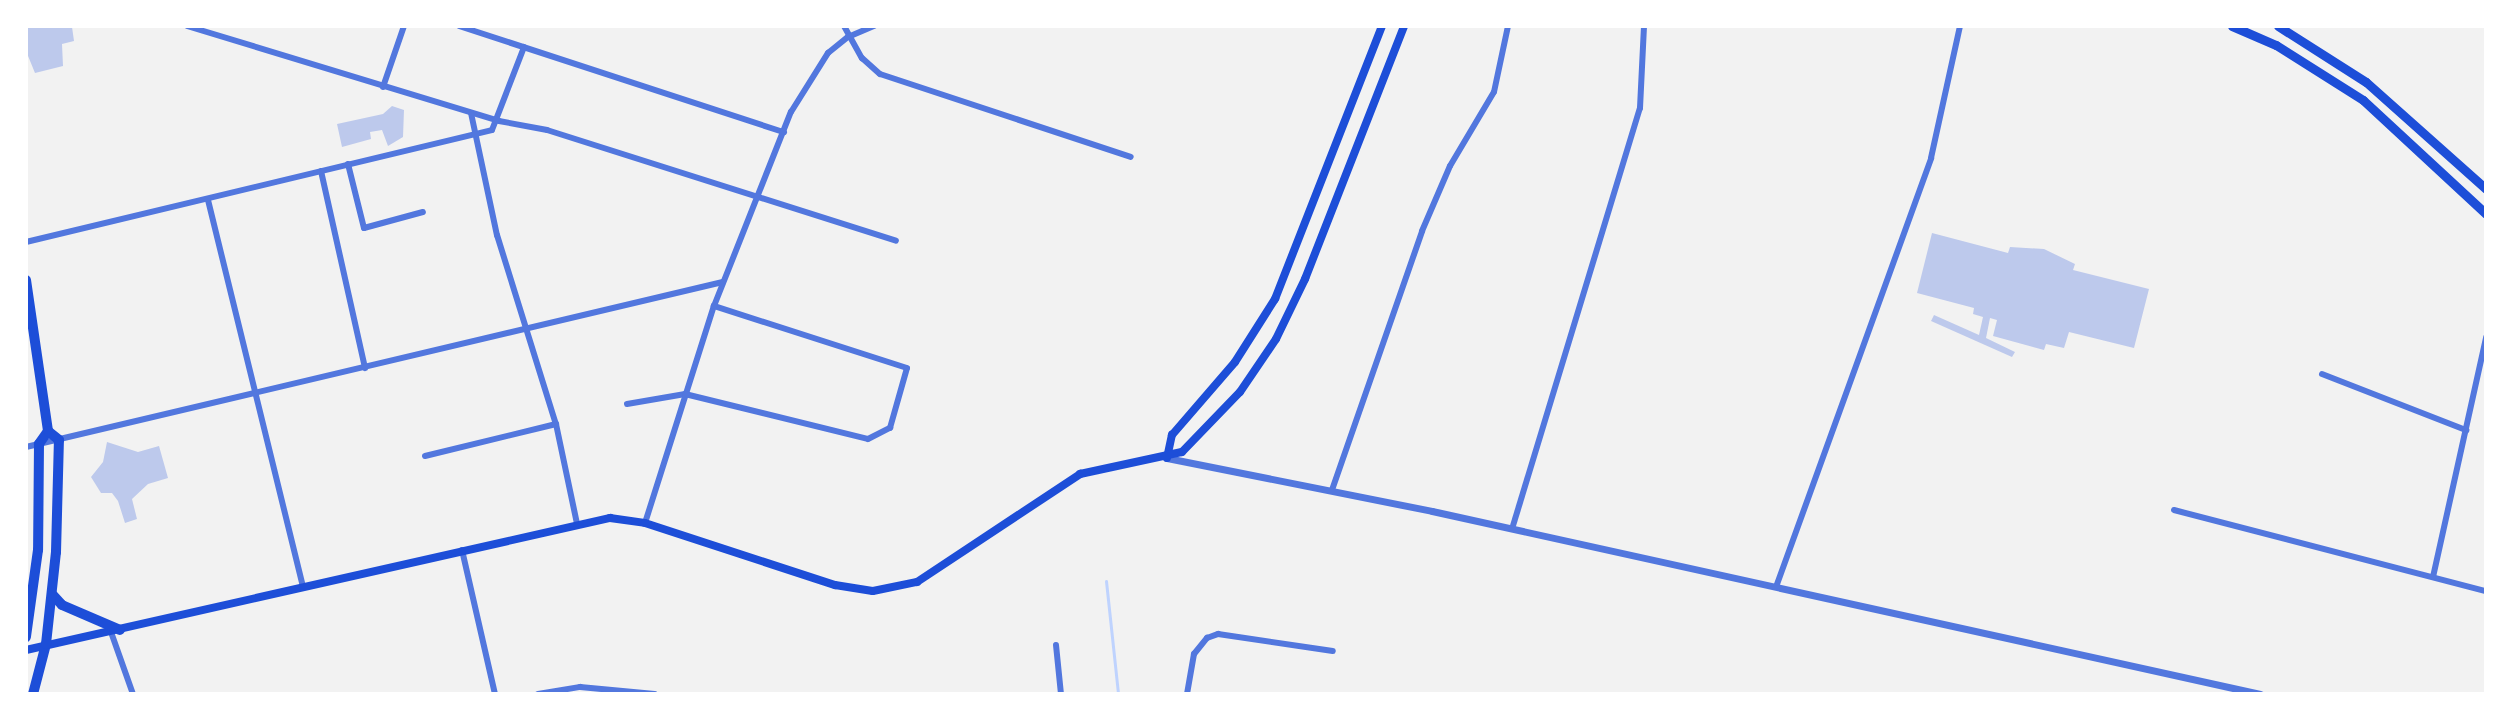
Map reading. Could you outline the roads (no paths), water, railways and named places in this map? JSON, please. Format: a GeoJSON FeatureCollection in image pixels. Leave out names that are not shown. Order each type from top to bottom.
{"type":"FeatureCollection","features":[{"type":"Feature","properties":{"kind":"highway"},"geometry":{"type":"LineString","coordinates":[[26,280],[48,431],[59,440],[53,595],[46,644],[33,694]]}},
{"type":"Feature","properties":{"kind":"highway"},"geometry":{"type":"LineString","coordinates":[[26,637],[38,550],[39,444],[48,431]]}},
{"type":"Feature","properties":{"kind":"highway"},"geometry":{"type":"LineString","coordinates":[[53,595],[62,605],[116,631]]}},
{"type":"Feature","properties":{"kind":"main road"},"geometry":{"type":"LineString","coordinates":[[1167,458],[1172,435],[1235,362],[1275,299],[1382,26]]}},
{"type":"Feature","properties":{"kind":"main road"},"geometry":{"type":"LineString","coordinates":[[26,650],[610,518],[645,523],[835,585],[887,590],[935,572],[1091,469],[1167,458],[1182,452],[1240,392],[1276,339],[1305,279],[1404,26]]}},
{"type":"Feature","properties":{"kind":"main road"},"geometry":{"type":"LineString","coordinates":[[2232,26],[2276,45],[2363,100],[2486,214]]}},
{"type":"Feature","properties":{"kind":"main road"},"geometry":{"type":"LineString","coordinates":[[2278,26],[2366,82],[2486,189]]}},
{"type":"Feature","properties":{"kind":"street"},"geometry":{"type":"LineString","coordinates":[[187,26],[471,113],[547,130],[896,241]]}},
{"type":"Feature","properties":{"kind":"street"},"geometry":{"type":"LineString","coordinates":[[383,87],[404,26]]}},
{"type":"Feature","properties":{"kind":"street"},"geometry":{"type":"LineString","coordinates":[[459,26],[784,132]]}},
{"type":"Feature","properties":{"kind":"street"},"geometry":{"type":"LineString","coordinates":[[844,26],[848,37],[872,69],[890,79],[1131,157]]}},
{"type":"Feature","properties":{"kind":"street"},"geometry":{"type":"LineString","coordinates":[[645,523],[714,306],[784,132],[813,71],[848,37],[874,26]]}},
{"type":"Feature","properties":{"kind":"street"},"geometry":{"type":"LineString","coordinates":[[1332,490],[1422,231],[1450,166],[1494,92],[1508,26]]}},
{"type":"Feature","properties":{"kind":"street"},"geometry":{"type":"LineString","coordinates":[[1512,529],[1640,108],[1644,26]]}},
{"type":"Feature","properties":{"kind":"street"},"geometry":{"type":"LineString","coordinates":[[1776,587],[1931,158],[1960,26]]}},
{"type":"Feature","properties":{"kind":"street"},"geometry":{"type":"LineString","coordinates":[[26,242],[492,130],[499,121],[524,47]]}},
{"type":"Feature","properties":{"kind":"street"},"geometry":{"type":"LineString","coordinates":[[471,113],[497,235],[556,424],[577,524]]}},
{"type":"Feature","properties":{"kind":"street"},"geometry":{"type":"LineString","coordinates":[[348,164],[364,228],[423,212]]}},
{"type":"Feature","properties":{"kind":"street"},"geometry":{"type":"LineString","coordinates":[[321,171],[365,368]]}},
{"type":"Feature","properties":{"kind":"street"},"geometry":{"type":"LineString","coordinates":[[208,200],[252,396],[303,587]]}},
{"type":"Feature","properties":{"kind":"street"},"geometry":{"type":"LineString","coordinates":[[26,447],[252,396],[723,282]]}},
{"type":"Feature","properties":{"kind":"street"},"geometry":{"type":"LineString","coordinates":[[627,404],[685,394],[868,439],[890,428],[907,380],[907,368],[714,306]]}},
{"type":"Feature","properties":{"kind":"street"},"geometry":{"type":"LineString","coordinates":[[2433,577],[2486,337]]}},
{"type":"Feature","properties":{"kind":"street"},"geometry":{"type":"LineString","coordinates":[[2322,374],[2466,430]]}},
{"type":"Feature","properties":{"kind":"street"},"geometry":{"type":"LineString","coordinates":[[425,456],[556,424]]}},
{"type":"Feature","properties":{"kind":"street"},"geometry":{"type":"LineString","coordinates":[[1167,458],[1332,490],[2260,694]]}},
{"type":"Feature","properties":{"kind":"street"},"geometry":{"type":"LineString","coordinates":[[2174,510],[2486,591]]}},
{"type":"Feature","properties":{"kind":"street"},"geometry":{"type":"LineString","coordinates":[[462,550],[495,694]]}},
{"type":"Feature","properties":{"kind":"street"},"geometry":{"type":"LineString","coordinates":[[116,631],[133,694]]}},
{"type":"Feature","properties":{"kind":"street"},"geometry":{"type":"LineString","coordinates":[[1187,694],[1194,654],[1207,638],[1218,634],[1333,651]]}},
{"type":"Feature","properties":{"kind":"street"},"geometry":{"type":"LineString","coordinates":[[1056,645],[1061,694]]}},
{"type":"Feature","properties":{"kind":"street"},"geometry":{"type":"LineString","coordinates":[[538,694],[580,687],[655,694]]}},
{"type":"Feature","properties":{"kind":"waterway"},"geometry":{"type":"LineString","coordinates":[[1106,581],[1118,694]]}}]}
